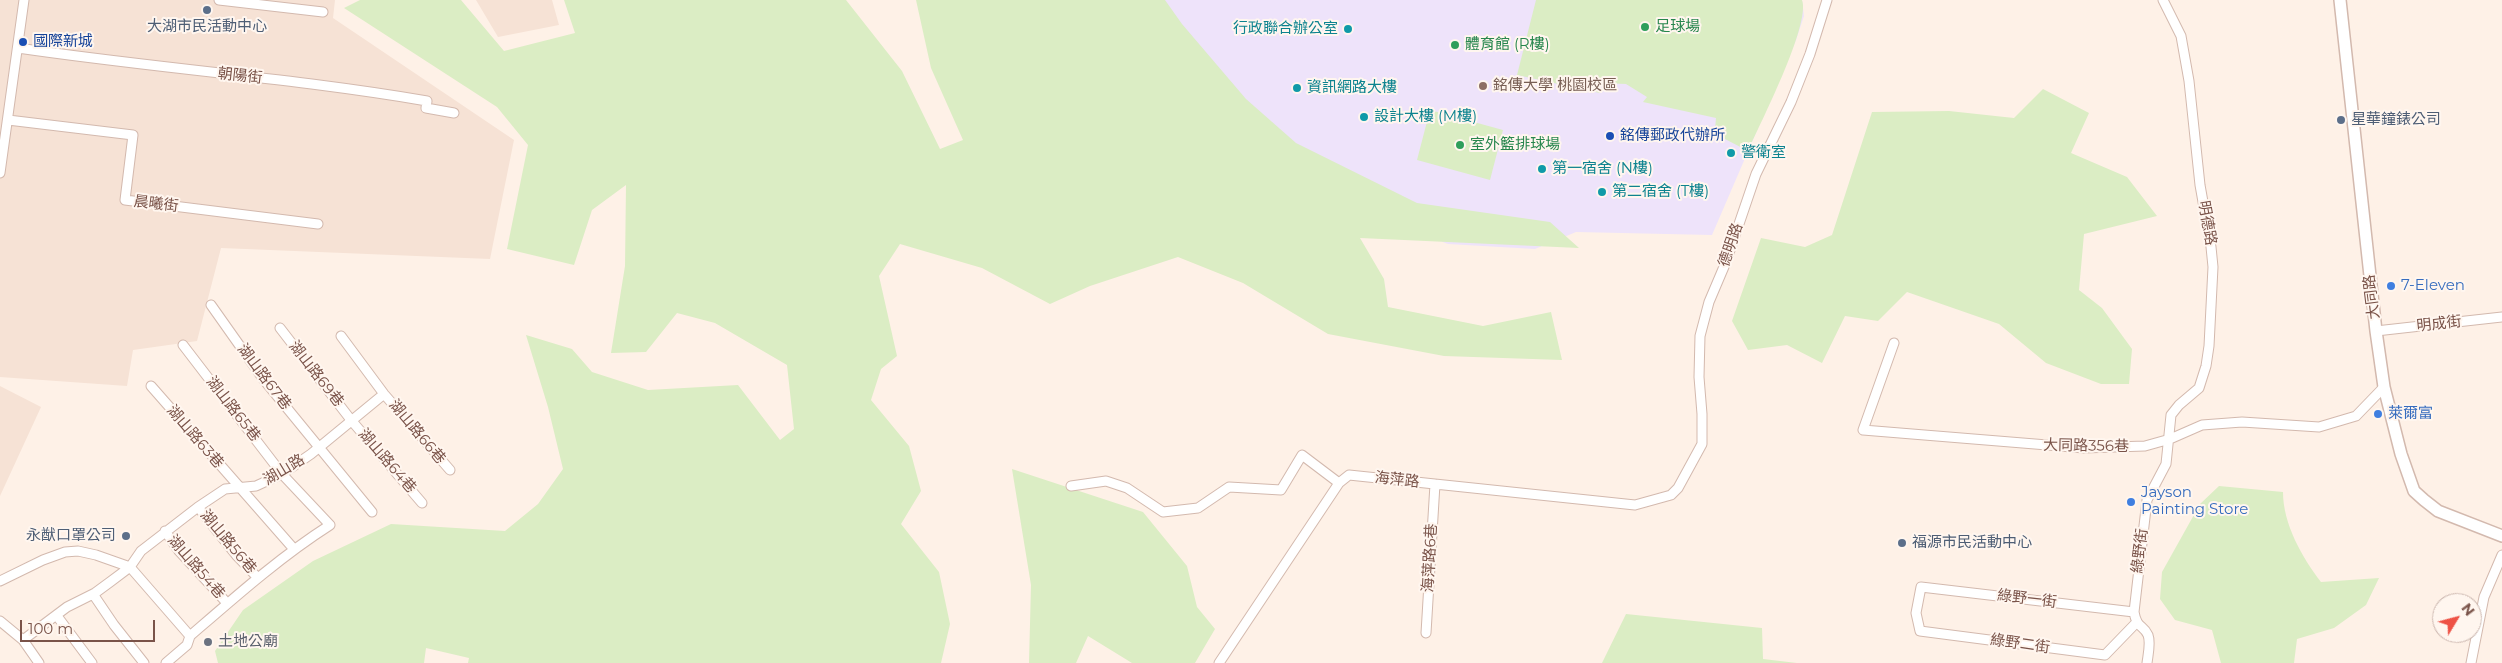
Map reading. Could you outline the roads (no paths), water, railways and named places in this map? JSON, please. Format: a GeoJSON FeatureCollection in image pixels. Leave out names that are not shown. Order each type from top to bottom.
{"type":"FeatureCollection","features":[{"type":"Feature","properties":{"kind":"street"},"geometry":{"type":"LineString","coordinates":[[0,173],[24,0]]}},
{"type":"Feature","properties":{"kind":"street"},"geometry":{"type":"LineString","coordinates":[[218,0],[323,12]]}},
{"type":"Feature","properties":{"kind":"street","name":"德明路"},"geometry":{"type":"LineString","coordinates":[[1671,495],[1682,481],[1702,444],[1699,377],[1700,336],[1709,302],[1726,262],[1756,174],[1791,102],[1810,54],[1827,0]]}},
{"type":"Feature","properties":{"kind":"street","name":"明德路"},"geometry":{"type":"LineString","coordinates":[[2163,0],[2181,36],[2189,81],[2195,148],[2213,267],[2206,366],[2198,388],[2178,405],[2171,415],[2170,439]]}},
{"type":"Feature","properties":{"kind":"street","name":"大同路"},"geometry":{"type":"LineString","coordinates":[[2340,0],[2376,331],[2384,387],[2401,454],[2414,491],[2438,511],[2502,536]]}},
{"type":"Feature","properties":{"kind":"street","name":"朝陽街"},"geometry":{"type":"LineString","coordinates":[[18,48],[116,62],[380,93],[427,101],[426,108],[454,113]]}},
{"type":"Feature","properties":{"kind":"street","name":"晨曦街"},"geometry":{"type":"LineString","coordinates":[[8,120],[132,135],[125,200],[318,224]]}},
{"type":"Feature","properties":{"kind":"street","name":"湖山路67巷"},"geometry":{"type":"LineString","coordinates":[[211,305],[264,380],[372,512]]}},
{"type":"Feature","properties":{"kind":"street","name":"明成街"},"geometry":{"type":"LineString","coordinates":[[2376,331],[2502,318]]}},
{"type":"Feature","properties":{"kind":"street","name":"湖山路69巷"},"geometry":{"type":"LineString","coordinates":[[280,328],[351,420]]}},
{"type":"Feature","properties":{"kind":"street","name":"湖山路66巷"},"geometry":{"type":"LineString","coordinates":[[341,336],[384,394],[450,470]]}},
{"type":"Feature","properties":{"kind":"street","name":"大同路356巷"},"geometry":{"type":"LineString","coordinates":[[1894,343],[1862,430],[1999,443],[2084,448],[2145,446],[2170,439],[2202,425],[2242,422],[2319,427],[2328,425],[2356,416],[2384,387]]}},
{"type":"Feature","properties":{"kind":"street","name":"湖山路65巷"},"geometry":{"type":"LineString","coordinates":[[183,345],[282,474],[330,524],[293,548]]}},
{"type":"Feature","properties":{"kind":"street","name":"湖山路63巷"},"geometry":{"type":"LineString","coordinates":[[151,386],[293,548]]}},
{"type":"Feature","properties":{"kind":"street","name":"湖山路"},"geometry":{"type":"LineString","coordinates":[[23,640],[67,607],[94,594],[130,567],[141,551],[198,507],[225,489],[256,486],[282,474],[319,447],[384,394]]}},
{"type":"Feature","properties":{"kind":"street","name":"湖山路64巷"},"geometry":{"type":"LineString","coordinates":[[351,420],[422,503]]}},
{"type":"Feature","properties":{"kind":"street","name":"綠野街"},"geometry":{"type":"LineString","coordinates":[[2147,663],[2148,634],[2136,623],[2134,612],[2147,500],[2166,464],[2170,439]]}},
{"type":"Feature","properties":{"kind":"street"},"geometry":{"type":"LineString","coordinates":[[1071,486],[1106,481],[1127,488],[1163,512],[1198,508],[1229,487],[1281,490],[1302,455],[1339,483],[1219,663]]}},
{"type":"Feature","properties":{"kind":"street","name":"海萍路"},"geometry":{"type":"LineString","coordinates":[[1339,483],[1349,475],[1635,505],[1671,495]]}},
{"type":"Feature","properties":{"kind":"street","name":"海萍路6巷"},"geometry":{"type":"LineString","coordinates":[[1426,633],[1434,484]]}},
{"type":"Feature","properties":{"kind":"street","name":"湖山路56巷"},"geometry":{"type":"LineString","coordinates":[[198,507],[237,556],[258,578]]}},
{"type":"Feature","properties":{"kind":"street","name":"湖山路54巷"},"geometry":{"type":"LineString","coordinates":[[165,531],[179,551],[227,604]]}},
{"type":"Feature","properties":{"kind":"street"},"geometry":{"type":"LineString","coordinates":[[166,663],[186,645],[190,636],[293,548]]}},
{"type":"Feature","properties":{"kind":"street"},"geometry":{"type":"LineString","coordinates":[[0,580],[42,560],[65,552],[78,551],[96,555],[130,567],[190,636]]}},
{"type":"Feature","properties":{"kind":"street"},"geometry":{"type":"LineString","coordinates":[[2471,663],[2484,597],[2502,555]]}},
{"type":"Feature","properties":{"kind":"street","name":"綠野一街"},"geometry":{"type":"LineString","coordinates":[[1920,631],[1916,613],[1921,587],[2134,612]]}},
{"type":"Feature","properties":{"kind":"street"},"geometry":{"type":"LineString","coordinates":[[94,594],[114,625],[144,663]]}},
{"type":"Feature","properties":{"kind":"street"},"geometry":{"type":"LineString","coordinates":[[57,616],[92,663]]}},
{"type":"Feature","properties":{"kind":"street"},"geometry":{"type":"LineString","coordinates":[[0,622],[23,640],[39,663]]}},
{"type":"Feature","properties":{"kind":"street","name":"綠野二街"},"geometry":{"type":"LineString","coordinates":[[1920,631],[2105,655],[2136,623]]}},
{"type":"Feature","properties":{"kind":"place","name":"大湖市民活動中心"},"geometry":{"type":"Point","coordinates":[207,10]}},
{"type":"Feature","properties":{"kind":"place","name":"足球場"},"geometry":{"type":"Point","coordinates":[1645,27]}},
{"type":"Feature","properties":{"kind":"place","name":"行政聯合辦公室"},"geometry":{"type":"Point","coordinates":[1348,29]}},
{"type":"Feature","properties":{"kind":"place","name":"國際新城"},"geometry":{"type":"Point","coordinates":[23,42]}},
{"type":"Feature","properties":{"kind":"place","name":"體育館 (R樓)"},"geometry":{"type":"Point","coordinates":[1455,45]}},
{"type":"Feature","properties":{"kind":"place","name":"銘傳大學 桃園校區"},"geometry":{"type":"Point","coordinates":[1483,86]}},
{"type":"Feature","properties":{"kind":"place","name":"資訊網路大樓"},"geometry":{"type":"Point","coordinates":[1297,88]}},
{"type":"Feature","properties":{"kind":"place","name":"設計大樓 (M樓)"},"geometry":{"type":"Point","coordinates":[1364,117]}},
{"type":"Feature","properties":{"kind":"place","name":"星華鐘錶公司"},"geometry":{"type":"Point","coordinates":[2341,120]}},
{"type":"Feature","properties":{"kind":"place","name":"銘傳郵政代辦所"},"geometry":{"type":"Point","coordinates":[1610,136]}},
{"type":"Feature","properties":{"kind":"place","name":"室外籃排球場"},"geometry":{"type":"Point","coordinates":[1460,145]}},
{"type":"Feature","properties":{"kind":"place","name":"警衛室"},"geometry":{"type":"Point","coordinates":[1731,153]}},
{"type":"Feature","properties":{"kind":"place","name":"第一宿舍 (N樓)"},"geometry":{"type":"Point","coordinates":[1542,169]}},
{"type":"Feature","properties":{"kind":"place","name":"第二宿舍 (T樓)"},"geometry":{"type":"Point","coordinates":[1602,192]}},
{"type":"Feature","properties":{"kind":"place","name":"7-Eleven"},"geometry":{"type":"Point","coordinates":[2391,286]}},
{"type":"Feature","properties":{"kind":"place","name":"萊爾富"},"geometry":{"type":"Point","coordinates":[2378,414]}},
{"type":"Feature","properties":{"kind":"place","name":"Jayson Painting Store"},"geometry":{"type":"Point","coordinates":[2131,502]}},
{"type":"Feature","properties":{"kind":"place","name":"永猷口罩公司"},"geometry":{"type":"Point","coordinates":[126,536]}},
{"type":"Feature","properties":{"kind":"place","name":"福源市民活動中心"},"geometry":{"type":"Point","coordinates":[1902,543]}},
{"type":"Feature","properties":{"kind":"place","name":"土地公廟"},"geometry":{"type":"Point","coordinates":[208,642]}}]}
